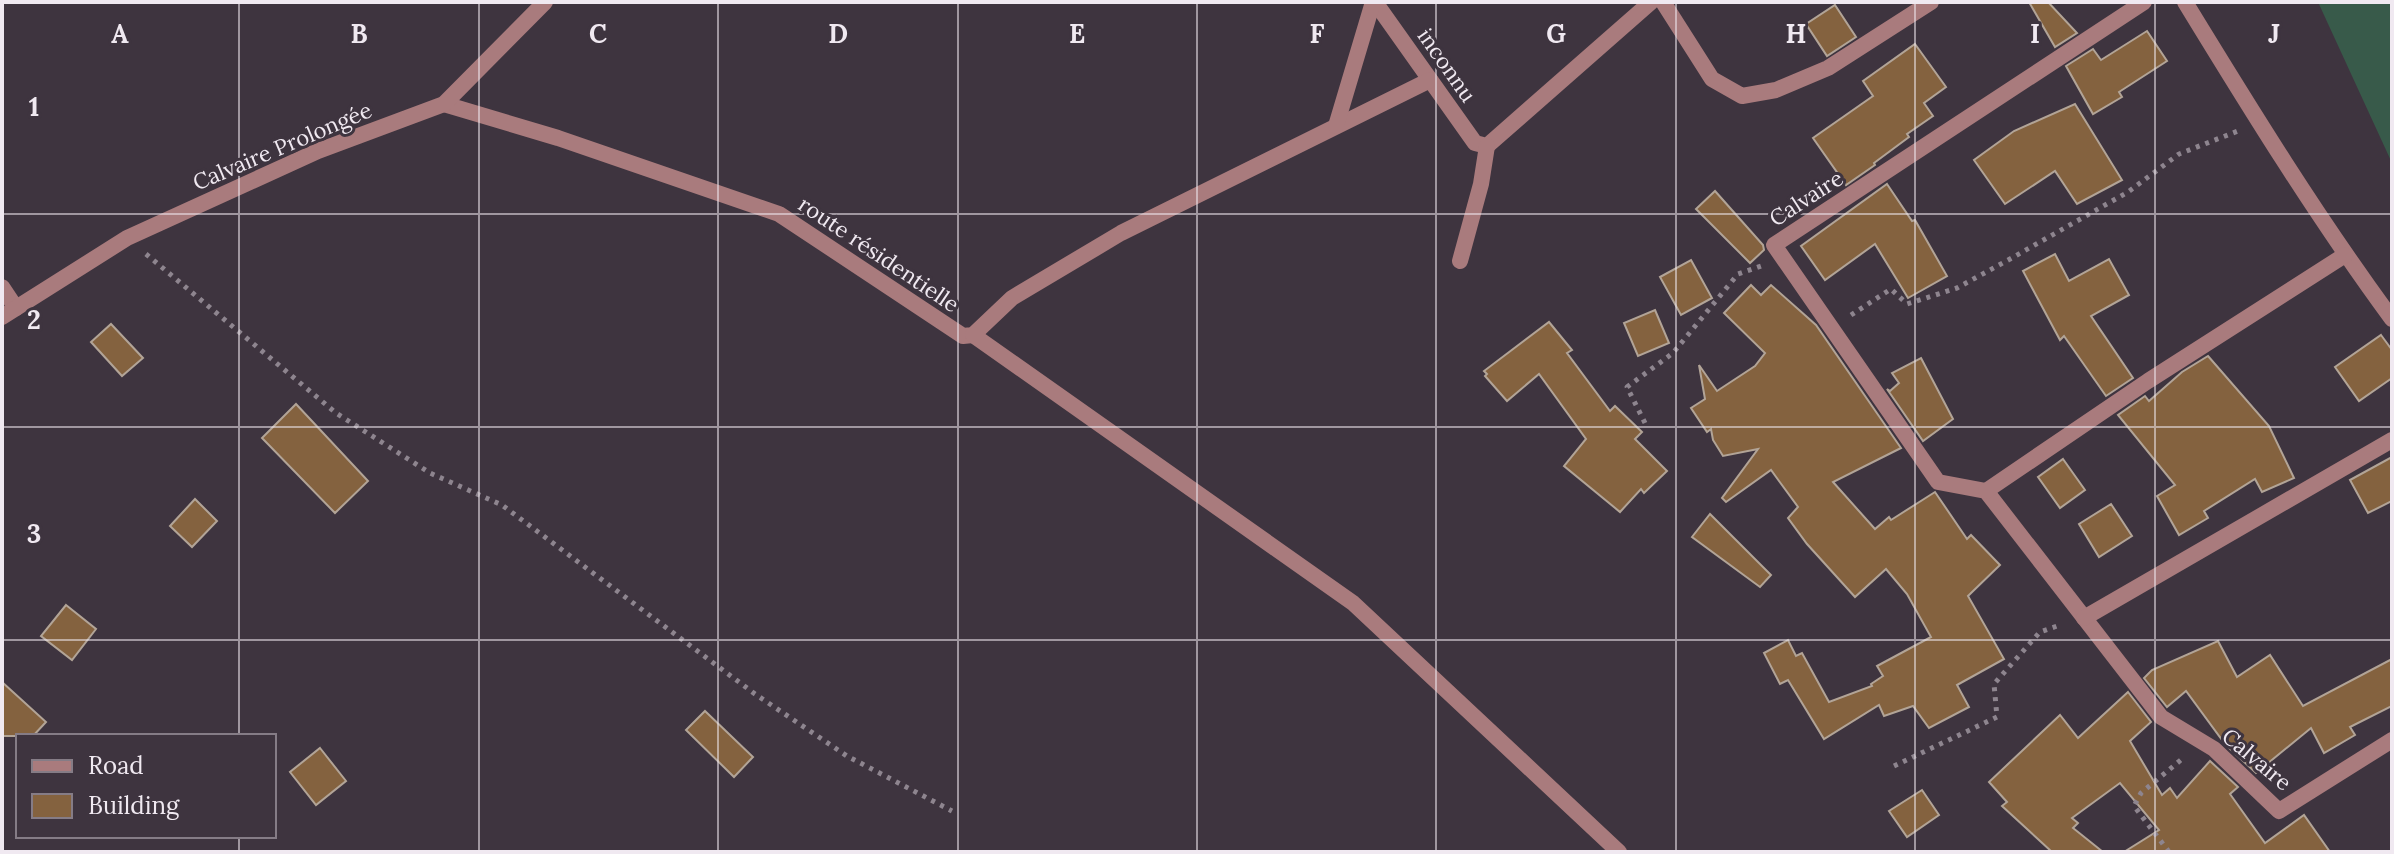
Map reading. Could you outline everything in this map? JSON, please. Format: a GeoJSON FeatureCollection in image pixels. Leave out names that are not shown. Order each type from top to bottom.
{"type":"FeatureCollection","features":[{"type":"Feature","properties":{"kind":"street","name":"Calvaire Prolongée"},"geometry":{"type":"LineString","coordinates":[[2,287],[9,312],[127,238],[318,151],[444,104],[545,2]]}},
{"type":"Feature","properties":{"kind":"street","name":"inconnu"},"geometry":{"type":"LineString","coordinates":[[1374,2],[1475,143],[1487,146]]}},
{"type":"Feature","properties":{"kind":"street","name":"inconnu"},"geometry":{"type":"LineString","coordinates":[[1336,126],[1374,2]]}},
{"type":"Feature","properties":{"kind":"street"},"geometry":{"type":"LineString","coordinates":[[1460,261],[1481,184],[1487,146],[1651,2]]}},
{"type":"Feature","properties":{"kind":"street"},"geometry":{"type":"LineString","coordinates":[[1663,2],[1712,79],[1742,96],[1776,90],[1828,68],[1924,6]]}},
{"type":"Feature","properties":{"kind":"street","name":"Calvaire"},"geometry":{"type":"LineString","coordinates":[[2144,2],[1774,245],[1938,482],[1986,491],[2161,717],[2214,749],[2279,811],[2392,740]]}},
{"type":"Feature","properties":{"kind":"street"},"geometry":{"type":"LineString","coordinates":[[2185,2],[2258,123],[2345,255],[2392,319]]}},
{"type":"Feature","properties":{"kind":"street","name":"route résidentielle"},"geometry":{"type":"LineString","coordinates":[[444,104],[558,138],[779,214],[963,336],[973,335],[1012,298],[1121,233],[1430,80]]}},
{"type":"Feature","properties":{"kind":"street"},"geometry":{"type":"LineString","coordinates":[[1986,491],[2148,381],[2345,255]]}},
{"type":"Feature","properties":{"kind":"street"},"geometry":{"type":"LineString","coordinates":[[973,335],[1353,603],[1619,852]]}},
{"type":"Feature","properties":{"kind":"street"},"geometry":{"type":"LineString","coordinates":[[2084,618],[2392,440]]}},
{"type":"Feature","properties":{"kind":"path"},"geometry":{"type":"LineString","coordinates":[[1826,321],[1853,315],[1891,289],[1907,304],[1957,288],[2128,192],[2179,154],[2258,123]]}},
{"type":"Feature","properties":{"kind":"path"},"geometry":{"type":"LineString","coordinates":[[127,238],[336,413],[430,473],[502,505],[755,694],[847,756],[952,811]]}},
{"type":"Feature","properties":{"kind":"path"},"geometry":{"type":"LineString","coordinates":[[1645,423],[1627,387],[1673,353],[1738,274],[1785,261]]}},
{"type":"Feature","properties":{"kind":"path"},"geometry":{"type":"LineString","coordinates":[[1894,766],[1997,717],[1994,684],[2040,632],[2084,618]]}},
{"type":"Feature","properties":{"kind":"path"},"geometry":{"type":"LineString","coordinates":[[2169,852],[2134,806],[2141,793],[2184,757],[2191,736]]}},
{"type":"Feature","properties":{"kind":"green space"},"geometry":{"type":"Polygon","coordinates":[[[2318,2],[2392,2],[2392,163],[2318,2]]]}},
{"type":"Feature","properties":{"kind":"building"},"geometry":{"type":"Polygon","coordinates":[[[2029,2],[2048,2],[2077,33],[2055,47],[2029,2]]]}},
{"type":"Feature","properties":{"kind":"building"},"geometry":{"type":"Polygon","coordinates":[[[1835,5],[1856,37],[1827,56],[1806,24],[1835,5]]]}},
{"type":"Feature","properties":{"kind":"building"},"geometry":{"type":"Polygon","coordinates":[[[2147,31],[2167,61],[2119,92],[2122,97],[2093,114],[2066,66],[2093,49],[2101,60],[2147,31]]]}},
{"type":"Feature","properties":{"kind":"building"},"geometry":{"type":"Polygon","coordinates":[[[1915,44],[1946,87],[1924,103],[1933,116],[1846,185],[1813,138],[1873,96],[1863,81],[1915,44]]]}},
{"type":"Feature","properties":{"kind":"building"},"geometry":{"type":"Polygon","coordinates":[[[2075,104],[2122,180],[2077,204],[2055,171],[2005,204],[1974,160],[2014,131],[2075,104]]]}},
{"type":"Feature","properties":{"kind":"building"},"geometry":{"type":"Polygon","coordinates":[[[1887,184],[1912,221],[1915,220],[1947,276],[1908,298],[1875,244],[1825,280],[1801,246],[1887,184]]]}},
{"type":"Feature","properties":{"kind":"building"},"geometry":{"type":"Polygon","coordinates":[[[1715,191],[1763,245],[1764,250],[1750,263],[1696,209],[1715,191]]]}},
{"type":"Feature","properties":{"kind":"building"},"geometry":{"type":"Polygon","coordinates":[[[2055,254],[2069,281],[2109,259],[2129,295],[2091,316],[2133,378],[2106,396],[2064,336],[2060,340],[2023,271],[2055,254]]]}},
{"type":"Feature","properties":{"kind":"building"},"geometry":{"type":"Polygon","coordinates":[[[1691,260],[1712,298],[1681,315],[1660,277],[1691,260]]]}},
{"type":"Feature","properties":{"kind":"building"},"geometry":{"type":"Polygon","coordinates":[[[1751,285],[1761,295],[1771,285],[1816,325],[1901,448],[1833,482],[1875,529],[1889,517],[1891,520],[1935,492],[1967,539],[1971,535],[2000,565],[1968,596],[2004,659],[1957,685],[1969,707],[1929,728],[1913,706],[1884,716],[1879,705],[1824,739],[1788,680],[1780,684],[1764,653],[1788,640],[1796,656],[1802,653],[1829,702],[1872,686],[1883,676],[1877,666],[1931,637],[1907,594],[1886,569],[1855,597],[1788,518],[1798,507],[1771,470],[1726,502],[1722,498],[1758,449],[1723,456],[1713,440],[1711,429],[1707,432],[1691,408],[1705,399],[1699,365],[1717,391],[1755,366],[1765,353],[1724,313],[1751,285]]]}},
{"type":"Feature","properties":{"kind":"building"},"geometry":{"type":"Polygon","coordinates":[[[1655,310],[1669,343],[1638,356],[1624,323],[1655,310]]]}},
{"type":"Feature","properties":{"kind":"building"},"geometry":{"type":"Polygon","coordinates":[[[1549,322],[1572,350],[1567,353],[1610,411],[1615,406],[1642,432],[1635,439],[1667,471],[1644,493],[1641,489],[1620,512],[1564,466],[1586,439],[1539,374],[1507,401],[1485,376],[1484,371],[1549,322]]]}},
{"type":"Feature","properties":{"kind":"building"},"geometry":{"type":"Polygon","coordinates":[[[111,324],[143,358],[122,376],[91,342],[111,324]]]}},
{"type":"Feature","properties":{"kind":"building"},"geometry":{"type":"Polygon","coordinates":[[[2381,335],[2392,350],[2392,378],[2359,401],[2335,367],[2381,335]]]}},
{"type":"Feature","properties":{"kind":"building"},"geometry":{"type":"Polygon","coordinates":[[[2208,356],[2269,426],[2294,478],[2262,492],[2255,479],[2204,511],[2208,518],[2179,535],[2157,496],[2175,485],[2118,415],[2145,396],[2149,401],[2182,372],[2208,356]]]}},
{"type":"Feature","properties":{"kind":"building"},"geometry":{"type":"Polygon","coordinates":[[[1921,358],[1953,419],[1923,441],[1887,389],[1890,391],[1899,383],[1892,373],[1921,358]]]}},
{"type":"Feature","properties":{"kind":"building"},"geometry":{"type":"Polygon","coordinates":[[[296,404],[368,481],[335,513],[262,438],[296,404]]]}},
{"type":"Feature","properties":{"kind":"building"},"geometry":{"type":"Polygon","coordinates":[[[2392,457],[2392,501],[2368,513],[2350,480],[2392,457]]]}},
{"type":"Feature","properties":{"kind":"building"},"geometry":{"type":"Polygon","coordinates":[[[2063,459],[2085,490],[2060,508],[2038,477],[2063,459]]]}},
{"type":"Feature","properties":{"kind":"building"},"geometry":{"type":"Polygon","coordinates":[[[195,499],[217,521],[192,547],[170,526],[195,499]]]}},
{"type":"Feature","properties":{"kind":"building"},"geometry":{"type":"Polygon","coordinates":[[[2111,504],[2132,536],[2099,557],[2079,524],[2111,504]]]}},
{"type":"Feature","properties":{"kind":"building"},"geometry":{"type":"Polygon","coordinates":[[[1710,514],[1771,575],[1760,587],[1692,537],[1710,514]]]}},
{"type":"Feature","properties":{"kind":"building"},"geometry":{"type":"Polygon","coordinates":[[[66,605],[96,629],[72,660],[41,636],[66,605]]]}},
{"type":"Feature","properties":{"kind":"building"},"geometry":{"type":"Polygon","coordinates":[[[2218,641],[2237,677],[2270,655],[2303,706],[2392,659],[2392,706],[2350,727],[2355,735],[2324,753],[2311,728],[2256,773],[2225,744],[2186,691],[2167,707],[2144,678],[2152,670],[2218,641]]]}},
{"type":"Feature","properties":{"kind":"building"},"geometry":{"type":"Polygon","coordinates":[[[2,682],[46,722],[35,734],[2,736],[2,682]]]}},
{"type":"Feature","properties":{"kind":"building"},"geometry":{"type":"Polygon","coordinates":[[[2128,692],[2151,722],[2130,741],[2162,795],[2170,788],[2177,798],[2210,761],[2238,787],[2230,794],[2265,843],[2304,815],[2330,852],[2124,852],[2159,830],[2120,783],[2072,818],[2078,823],[2073,828],[2103,852],[2052,852],[2002,806],[2007,802],[1989,782],[2060,715],[2078,738],[2128,692]]]}},
{"type":"Feature","properties":{"kind":"building"},"geometry":{"type":"Polygon","coordinates":[[[705,711],[753,757],[734,777],[686,730],[705,711]]]}},
{"type":"Feature","properties":{"kind":"building"},"geometry":{"type":"Polygon","coordinates":[[[320,748],[346,781],[316,805],[290,772],[320,748]]]}},
{"type":"Feature","properties":{"kind":"building"},"geometry":{"type":"Polygon","coordinates":[[[1922,790],[1939,815],[1907,837],[1889,811],[1922,790]]]}}]}
